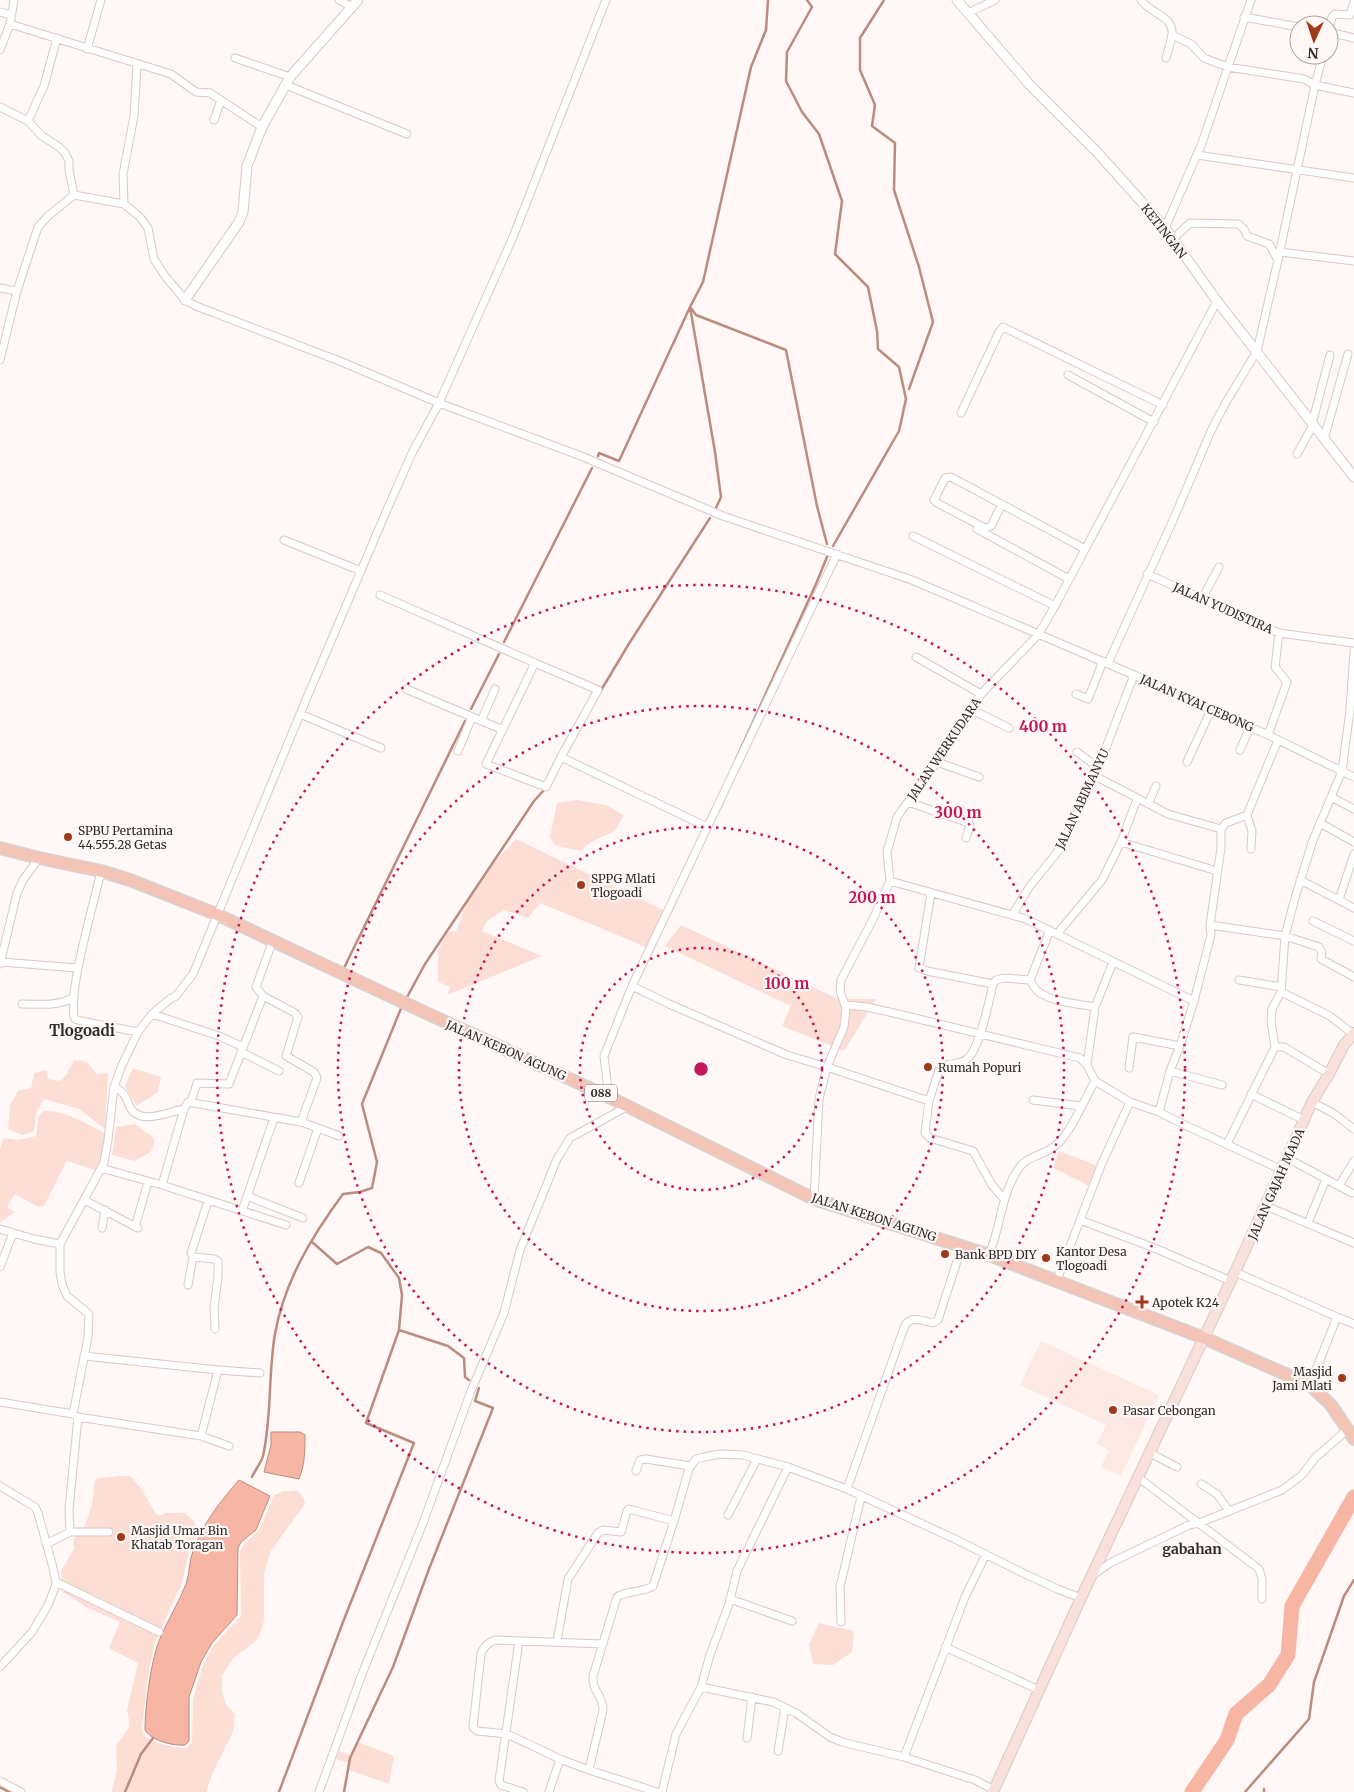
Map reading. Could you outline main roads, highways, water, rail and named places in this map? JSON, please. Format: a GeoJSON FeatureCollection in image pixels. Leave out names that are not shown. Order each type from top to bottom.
{"type":"FeatureCollection","features":[{"type":"Feature","properties":{"kind":"main road","name":"JALAN KEBON AGUNG"},"geometry":{"type":"LineString","coordinates":[[0,848],[102,871],[216,914],[628,1106],[814,1199],[988,1255],[1204,1338],[1310,1385],[1331,1405],[1354,1440]]}},
{"type":"Feature","properties":{"kind":"main road","name":"JALAN GAJAH MADA"},"geometry":{"type":"LineString","coordinates":[[993,1791],[1081,1598],[1266,1206],[1312,1102],[1330,1074],[1344,1045],[1353,1033]]}},
{"type":"Feature","properties":{"kind":"waterway"},"geometry":{"type":"LineString","coordinates":[[715,510],[721,497],[690,307],[703,282],[751,67],[766,30],[768,0]]}},
{"type":"Feature","properties":{"kind":"waterway"},"geometry":{"type":"LineString","coordinates":[[807,0],[812,7],[787,52],[786,81],[802,112],[819,134],[842,201],[835,254],[868,287],[877,331],[878,349],[899,367],[906,399],[899,431],[833,546]]}},
{"type":"Feature","properties":{"kind":"waterway"},"geometry":{"type":"LineString","coordinates":[[884,0],[860,38],[860,70],[875,105],[872,126],[895,143],[894,190],[919,267],[933,322],[909,389]]}},
{"type":"Feature","properties":{"kind":"waterway"},"geometry":{"type":"LineString","coordinates":[[598,456],[599,453],[619,461],[690,307],[696,315],[786,350],[817,506],[827,544]]}},
{"type":"Feature","properties":{"kind":"waterway"},"geometry":{"type":"LineString","coordinates":[[504,642],[592,468]]}},
{"type":"Feature","properties":{"kind":"waterway"},"geometry":{"type":"LineString","coordinates":[[600,692],[710,518]]}},
{"type":"Feature","properties":{"kind":"waterway"},"geometry":{"type":"LineString","coordinates":[[736,759],[829,552]]}},
{"type":"Feature","properties":{"kind":"waterway"},"geometry":{"type":"LineString","coordinates":[[471,709],[499,654]]}},
{"type":"Feature","properties":{"kind":"waterway"},"geometry":{"type":"LineString","coordinates":[[343,970],[465,721]]}},
{"type":"Feature","properties":{"kind":"waterway"},"geometry":{"type":"LineString","coordinates":[[406,999],[425,964],[534,801],[544,790]]}},
{"type":"Feature","properties":{"kind":"waterway"},"geometry":{"type":"LineString","coordinates":[[252,1477],[263,1456],[268,1426],[271,1364],[275,1334],[279,1315],[292,1278],[310,1243],[343,1194],[372,1188],[377,1162],[362,1104],[402,1006]]}},
{"type":"Feature","properties":{"kind":"waterway"},"geometry":{"type":"LineString","coordinates":[[312,1242],[337,1264],[368,1247],[381,1253],[399,1278],[402,1295],[399,1330],[448,1346],[464,1358],[465,1377],[469,1380]]}},
{"type":"Feature","properties":{"kind":"waterway"},"geometry":{"type":"LineString","coordinates":[[279,1792],[343,1622],[414,1443],[366,1423],[399,1330]]}},
{"type":"Feature","properties":{"kind":"waterway"},"geometry":{"type":"LineString","coordinates":[[344,1792],[350,1758],[393,1667],[429,1569],[493,1408],[475,1401],[479,1388]]}},
{"type":"Feature","properties":{"kind":"waterway"},"geometry":{"type":"LineString","coordinates":[[1192,1792],[1227,1740],[1236,1714],[1269,1685],[1288,1655],[1292,1606],[1354,1497]]}},
{"type":"Feature","properties":{"kind":"waterway"},"geometry":{"type":"LineString","coordinates":[[1245,1792],[1309,1719],[1314,1682],[1344,1596],[1354,1580]]}},
{"type":"Feature","properties":{"kind":"waterway"},"geometry":{"type":"LineString","coordinates":[[125,1792],[141,1754],[153,1738]]}},
{"type":"Feature","properties":{"kind":"waterway"},"geometry":{"type":"LineString","coordinates":[[0,1787],[9,1792]]}},
{"type":"Feature","properties":{"kind":"place","name":"SPBU Pertamina 44.555.28 Getas"},"geometry":{"type":"Point","coordinates":[68,837]}},
{"type":"Feature","properties":{"kind":"place","name":"SPPG Mlati Tlogoadi"},"geometry":{"type":"Point","coordinates":[581,885]}},
{"type":"Feature","properties":{"kind":"place","name":"Rumah Popuri"},"geometry":{"type":"Point","coordinates":[928,1067]}},
{"type":"Feature","properties":{"kind":"place","name":"Bank BPD DIY"},"geometry":{"type":"Point","coordinates":[945,1254]}},
{"type":"Feature","properties":{"kind":"place","name":"Kantor Desa Tlogoadi"},"geometry":{"type":"Point","coordinates":[1046,1258]}},
{"type":"Feature","properties":{"kind":"place","name":"Apotek K24"},"geometry":{"type":"Point","coordinates":[1142,1302]}},
{"type":"Feature","properties":{"kind":"place","name":"Masjid Jami Mlati"},"geometry":{"type":"Point","coordinates":[1342,1378]}},
{"type":"Feature","properties":{"kind":"place","name":"Pasar Cebongan"},"geometry":{"type":"Point","coordinates":[1113,1410]}},
{"type":"Feature","properties":{"kind":"place","name":"Masjid Umar Bin Khatab Toragan"},"geometry":{"type":"Point","coordinates":[121,1537]}},
{"type":"Feature","properties":{"kind":"district","name":"Tlogoadi"},"geometry":{"type":"Point","coordinates":[82,1030]}},
{"type":"Feature","properties":{"kind":"district","name":"gabahan"},"geometry":{"type":"Point","coordinates":[1192,1549]}}]}
